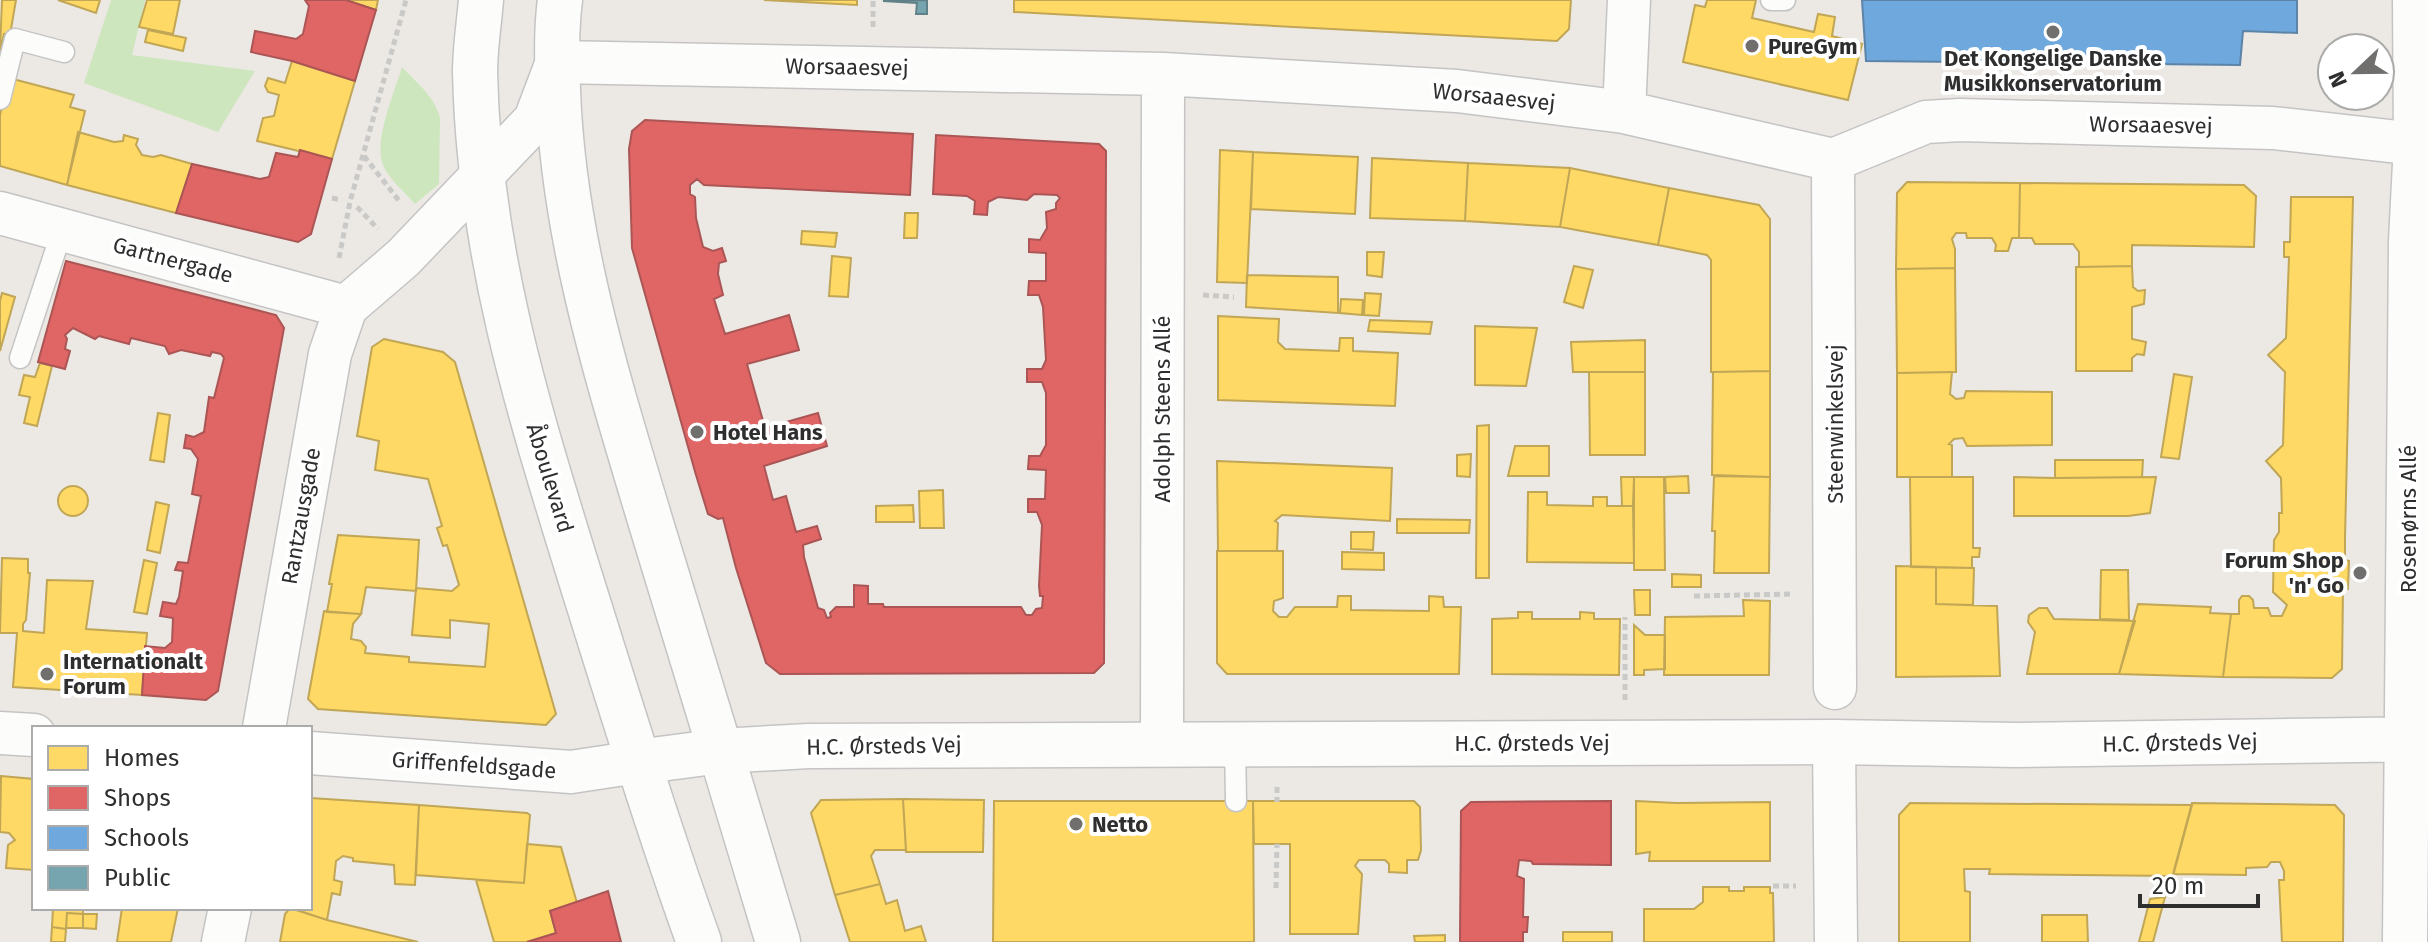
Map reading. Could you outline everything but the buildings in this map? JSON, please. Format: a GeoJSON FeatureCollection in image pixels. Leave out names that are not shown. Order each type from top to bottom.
{"type":"FeatureCollection","features":[{"type":"Feature","properties":{"kind":"street","name":"Åboulevard"},"geometry":{"type":"LineString","coordinates":[[481,0],[475,69],[481,179],[489,236],[511,342],[637,762],[699,942]]}},
{"type":"Feature","properties":{"kind":"street"},"geometry":{"type":"LineString","coordinates":[[560,0],[557,62],[560,135],[580,270],[622,424],[778,942]]}},
{"type":"Feature","properties":{"kind":"street"},"geometry":{"type":"LineString","coordinates":[[1624,112],[1629,0]]}},
{"type":"Feature","properties":{"kind":"street","name":"Rosenørns Allé"},"geometry":{"type":"LineString","coordinates":[[2405,942],[2418,739],[2407,531],[2411,241],[2416,144],[2415,0]]}},
{"type":"Feature","properties":{"kind":"street"},"geometry":{"type":"LineString","coordinates":[[346,307],[403,258],[535,120],[557,62]]}},
{"type":"Feature","properties":{"kind":"street","name":"Worsaaesvej"},"geometry":{"type":"LineString","coordinates":[[557,62],[1163,74],[1457,91],[1624,112],[1833,160],[1926,122],[1960,120],[2273,128],[2416,144]]}},
{"type":"Feature","properties":{"kind":"street","name":"Adolph Steens Allé"},"geometry":{"type":"LineString","coordinates":[[1162,744],[1163,74]]}},
{"type":"Feature","properties":{"kind":"street","name":"Steenwinkelsvej"},"geometry":{"type":"LineString","coordinates":[[1833,160],[1835,688]]}},
{"type":"Feature","properties":{"kind":"street","name":"Gartnergade"},"geometry":{"type":"LineString","coordinates":[[0,213],[346,307]]}},
{"type":"Feature","properties":{"kind":"street","name":"Rantzausgade"},"geometry":{"type":"LineString","coordinates":[[264,726],[330,354],[346,307]]}},
{"type":"Feature","properties":{"kind":"street"},"geometry":{"type":"LineString","coordinates":[[0,733],[32,735]]}},
{"type":"Feature","properties":{"kind":"street","name":"H.C. Ørsteds Vej"},"geometry":{"type":"LineString","coordinates":[[637,762],[721,751],[808,746],[1834,742],[2017,745],[2418,739]]}},
{"type":"Feature","properties":{"kind":"street"},"geometry":{"type":"LineString","coordinates":[[1834,742],[1836,942]]}},
{"type":"Feature","properties":{"kind":"street","name":"Griffenfeldsgade"},"geometry":{"type":"LineString","coordinates":[[312,753],[571,772],[637,762]]}},
{"type":"Feature","properties":{"kind":"street"},"geometry":{"type":"LineString","coordinates":[[223,942],[230,910]]}},
{"type":"Feature","properties":{"kind":"lane"},"geometry":{"type":"LineString","coordinates":[[1771,0],[1785,0]]}},
{"type":"Feature","properties":{"kind":"lane"},"geometry":{"type":"LineString","coordinates":[[0,99],[15,39],[64,52]]}},
{"type":"Feature","properties":{"kind":"lane"},"geometry":{"type":"LineString","coordinates":[[20,358],[62,231]]}},
{"type":"Feature","properties":{"kind":"lane"},"geometry":{"type":"LineString","coordinates":[[1235,744],[1236,801]]}},
{"type":"Feature","properties":{"kind":"path"},"geometry":{"type":"LineString","coordinates":[[346,307],[339,260],[350,202],[406,0]]}},
{"type":"Feature","properties":{"kind":"path"},"geometry":{"type":"LineString","coordinates":[[332,198],[342,200]]}},
{"type":"Feature","properties":{"kind":"path"},"geometry":{"type":"LineString","coordinates":[[357,207],[386,238]]}},
{"type":"Feature","properties":{"kind":"path"},"geometry":{"type":"LineString","coordinates":[[1694,596],[1835,593]]}},
{"type":"Feature","properties":{"kind":"path"},"geometry":{"type":"LineString","coordinates":[[1625,617],[1625,743]]}},
{"type":"Feature","properties":{"kind":"path"},"geometry":{"type":"LineString","coordinates":[[1276,888],[1277,844]]}},
{"type":"Feature","properties":{"kind":"green space"},"geometry":{"type":"Polygon","coordinates":[[[111,0],[145,0],[132,55],[255,71],[218,132],[84,83],[111,0]]]}},
{"type":"Feature","properties":{"kind":"green space"},"geometry":{"type":"Polygon","coordinates":[[[402,67],[430,97],[440,118],[439,184],[415,204],[389,176],[381,155],[383,130],[402,67]]]}},
{"type":"Feature","properties":{"kind":"place","name":"Det Kongelige Danske Musikkonservatorium"},"geometry":{"type":"Point","coordinates":[2053,32]}},
{"type":"Feature","properties":{"kind":"place","name":"PureGym"},"geometry":{"type":"Point","coordinates":[1752,46]}},
{"type":"Feature","properties":{"kind":"place","name":"Hotel Hans"},"geometry":{"type":"Point","coordinates":[697,432]}},
{"type":"Feature","properties":{"kind":"place","name":"Forum Shop 'n' Go"},"geometry":{"type":"Point","coordinates":[2360,573]}},
{"type":"Feature","properties":{"kind":"place","name":"Internationalt Forum"},"geometry":{"type":"Point","coordinates":[47,674]}},
{"type":"Feature","properties":{"kind":"place","name":"Netto"},"geometry":{"type":"Point","coordinates":[1076,824]}}]}
